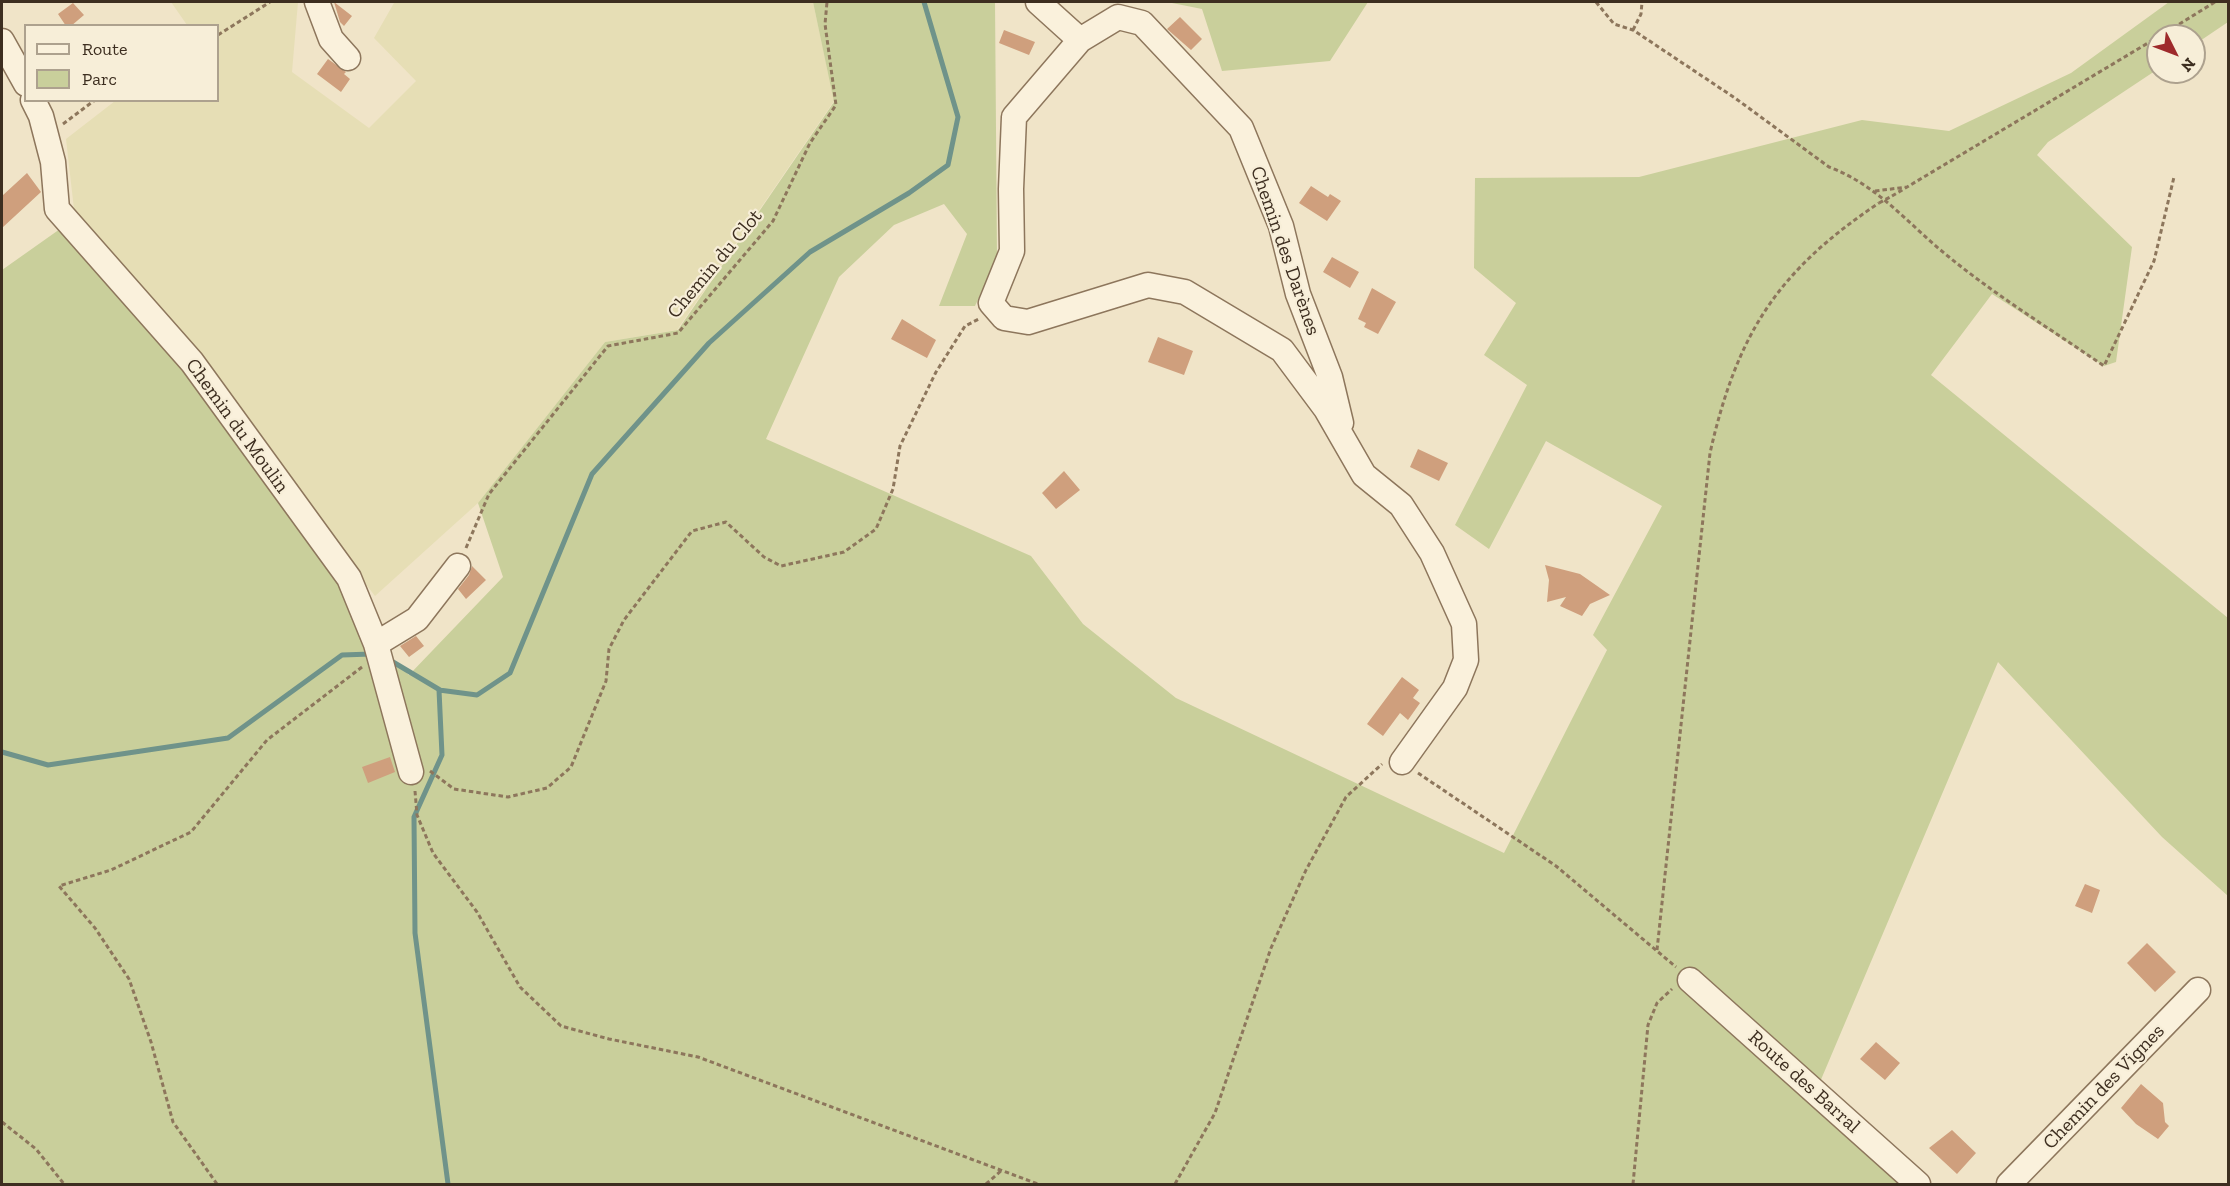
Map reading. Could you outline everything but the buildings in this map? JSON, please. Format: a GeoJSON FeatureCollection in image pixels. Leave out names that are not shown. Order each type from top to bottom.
{"type":"FeatureCollection","features":[{"type":"Feature","properties":{"kind":"street"},"geometry":{"type":"LineString","coordinates":[[317,2],[331,39],[348,58]]}},
{"type":"Feature","properties":{"kind":"street"},"geometry":{"type":"LineString","coordinates":[[1038,2],[1080,40]]}},
{"type":"Feature","properties":{"kind":"street","name":"Chemin des Darènes"},"geometry":{"type":"LineString","coordinates":[[996,309],[991,303],[1012,251],[1011,189],[1014,117],[1080,40],[1118,16],[1142,23],[1241,128],[1281,226],[1305,311],[1330,377],[1345,442]]}},
{"type":"Feature","properties":{"kind":"street"},"geometry":{"type":"LineString","coordinates":[[2,41],[24,80]]}},
{"type":"Feature","properties":{"kind":"street","name":"Chemin du Moulin"},"geometry":{"type":"LineString","coordinates":[[34,102],[53,162],[57,209],[192,362],[349,578],[420,771]]}},
{"type":"Feature","properties":{"kind":"street"},"geometry":{"type":"LineString","coordinates":[[996,309],[1004,318],[1028,322],[1148,285],[1185,292],[1282,350],[1326,409],[1364,475],[1401,505],[1432,553],[1464,624],[1466,660],[1455,688],[1402,762]]}},
{"type":"Feature","properties":{"kind":"street"},"geometry":{"type":"LineString","coordinates":[[377,651],[417,619],[458,566]]}},
{"type":"Feature","properties":{"kind":"street","name":"Route des Barral"},"geometry":{"type":"LineString","coordinates":[[1690,980],[1918,1185]]}},
{"type":"Feature","properties":{"kind":"street","name":"Chemin des Vignes"},"geometry":{"type":"LineString","coordinates":[[2009,1185],[2198,990]]}},
{"type":"Feature","properties":{"kind":"path"},"geometry":{"type":"LineString","coordinates":[[219,34],[270,2]]}},
{"type":"Feature","properties":{"kind":"path","name":"Chemin du Clot"},"geometry":{"type":"LineString","coordinates":[[458,566],[489,494],[608,346],[678,333],[773,221],[810,143],[836,105],[825,24],[827,2]]}},
{"type":"Feature","properties":{"kind":"path"},"geometry":{"type":"LineString","coordinates":[[1596,2],[1614,24],[1633,30],[1735,98],[1828,167],[1845,173],[1875,191],[1949,257],[2104,366],[2154,261],[2174,177]]}},
{"type":"Feature","properties":{"kind":"path"},"geometry":{"type":"LineString","coordinates":[[1633,30],[1641,15],[1642,2]]}},
{"type":"Feature","properties":{"kind":"path"},"geometry":{"type":"LineString","coordinates":[[2179,24],[2214,2]]}},
{"type":"Feature","properties":{"kind":"path"},"geometry":{"type":"LineString","coordinates":[[1658,950],[1710,453],[1719,412],[1745,342],[1766,306],[1796,268],[1816,250],[1879,203],[2146,45]]}},
{"type":"Feature","properties":{"kind":"path"},"geometry":{"type":"LineString","coordinates":[[46,138],[92,102]]}},
{"type":"Feature","properties":{"kind":"path"},"geometry":{"type":"LineString","coordinates":[[1875,191],[1909,187]]}},
{"type":"Feature","properties":{"kind":"path"},"geometry":{"type":"LineString","coordinates":[[420,771],[437,776],[454,789],[508,797],[547,788],[571,767],[606,681],[609,649],[624,620],[692,531],[726,522],[764,558],[781,566],[844,552],[876,529],[893,489],[900,446],[936,372],[965,326],[996,309]]}},
{"type":"Feature","properties":{"kind":"path"},"geometry":{"type":"LineString","coordinates":[[217,1185],[173,1122],[151,1042],[129,979],[95,928],[59,886],[111,870],[191,832],[267,740],[377,651]]}},
{"type":"Feature","properties":{"kind":"path"},"geometry":{"type":"LineString","coordinates":[[1175,1185],[1215,1113],[1271,948],[1306,870],[1346,797],[1384,763],[1392,761],[1402,762],[1556,866],[1658,950],[1690,980],[1667,991],[1658,1003],[1648,1025],[1633,1185]]}},
{"type":"Feature","properties":{"kind":"path"},"geometry":{"type":"LineString","coordinates":[[416,808],[433,853],[477,912],[520,987],[561,1026],[609,1039],[698,1057],[1038,1185]]}},
{"type":"Feature","properties":{"kind":"path"},"geometry":{"type":"LineString","coordinates":[[2,1122],[36,1149],[64,1185]]}},
{"type":"Feature","properties":{"kind":"path"},"geometry":{"type":"LineString","coordinates":[[986,1185],[1002,1170]]}},
{"type":"Feature","properties":{"kind":"shaded area"},"geometry":{"type":"Polygon","coordinates":[[[171,2],[298,2],[292,72],[369,128],[416,81],[374,38],[394,3],[813,2],[834,101],[677,330],[605,342],[478,503],[375,596],[328,536],[225,387],[75,218],[66,139],[114,102],[219,102],[219,24],[186,24],[171,2]]]}},
{"type":"Feature","properties":{"kind":"green space"},"geometry":{"type":"Polygon","coordinates":[[[813,2],[995,2],[997,258],[975,306],[939,306],[967,234],[944,204],[894,225],[839,277],[766,439],[1031,556],[1083,624],[1176,698],[1504,853],[1607,650],[1593,635],[1662,506],[1546,441],[1489,549],[1455,525],[1527,385],[1484,355],[1516,303],[1474,268],[1475,178],[1639,177],[1862,120],[1949,131],[2071,73],[2169,2],[2228,2],[2228,22],[2206,37],[2206,24],[2146,24],[2146,77],[2048,142],[2037,155],[2132,247],[2116,362],[2104,366],[1992,294],[1931,375],[2228,618],[2228,896],[2162,837],[1998,662],[1817,1089],[1915,1184],[2,1184],[2,270],[60,229],[181,367],[361,609],[376,644],[409,675],[503,577],[478,503],[605,342],[678,330],[834,102],[813,2]]]}},
{"type":"Feature","properties":{"kind":"green space"},"geometry":{"type":"Polygon","coordinates":[[[1167,2],[1368,2],[1330,61],[1222,71],[1202,9],[1167,2]]]}},
{"type":"Feature","properties":{"kind":"waterway"},"geometry":{"type":"LineString","coordinates":[[448,1184],[415,933],[414,817],[442,755],[439,690],[477,695],[510,673],[592,474],[709,343],[810,252],[909,193],[948,165],[958,117],[924,2]]}},
{"type":"Feature","properties":{"kind":"waterway"},"geometry":{"type":"LineString","coordinates":[[2,752],[48,765],[228,738],[342,655],[371,654]]}},
{"type":"Feature","properties":{"kind":"waterway"},"geometry":{"type":"LineString","coordinates":[[388,659],[440,690]]}}]}
